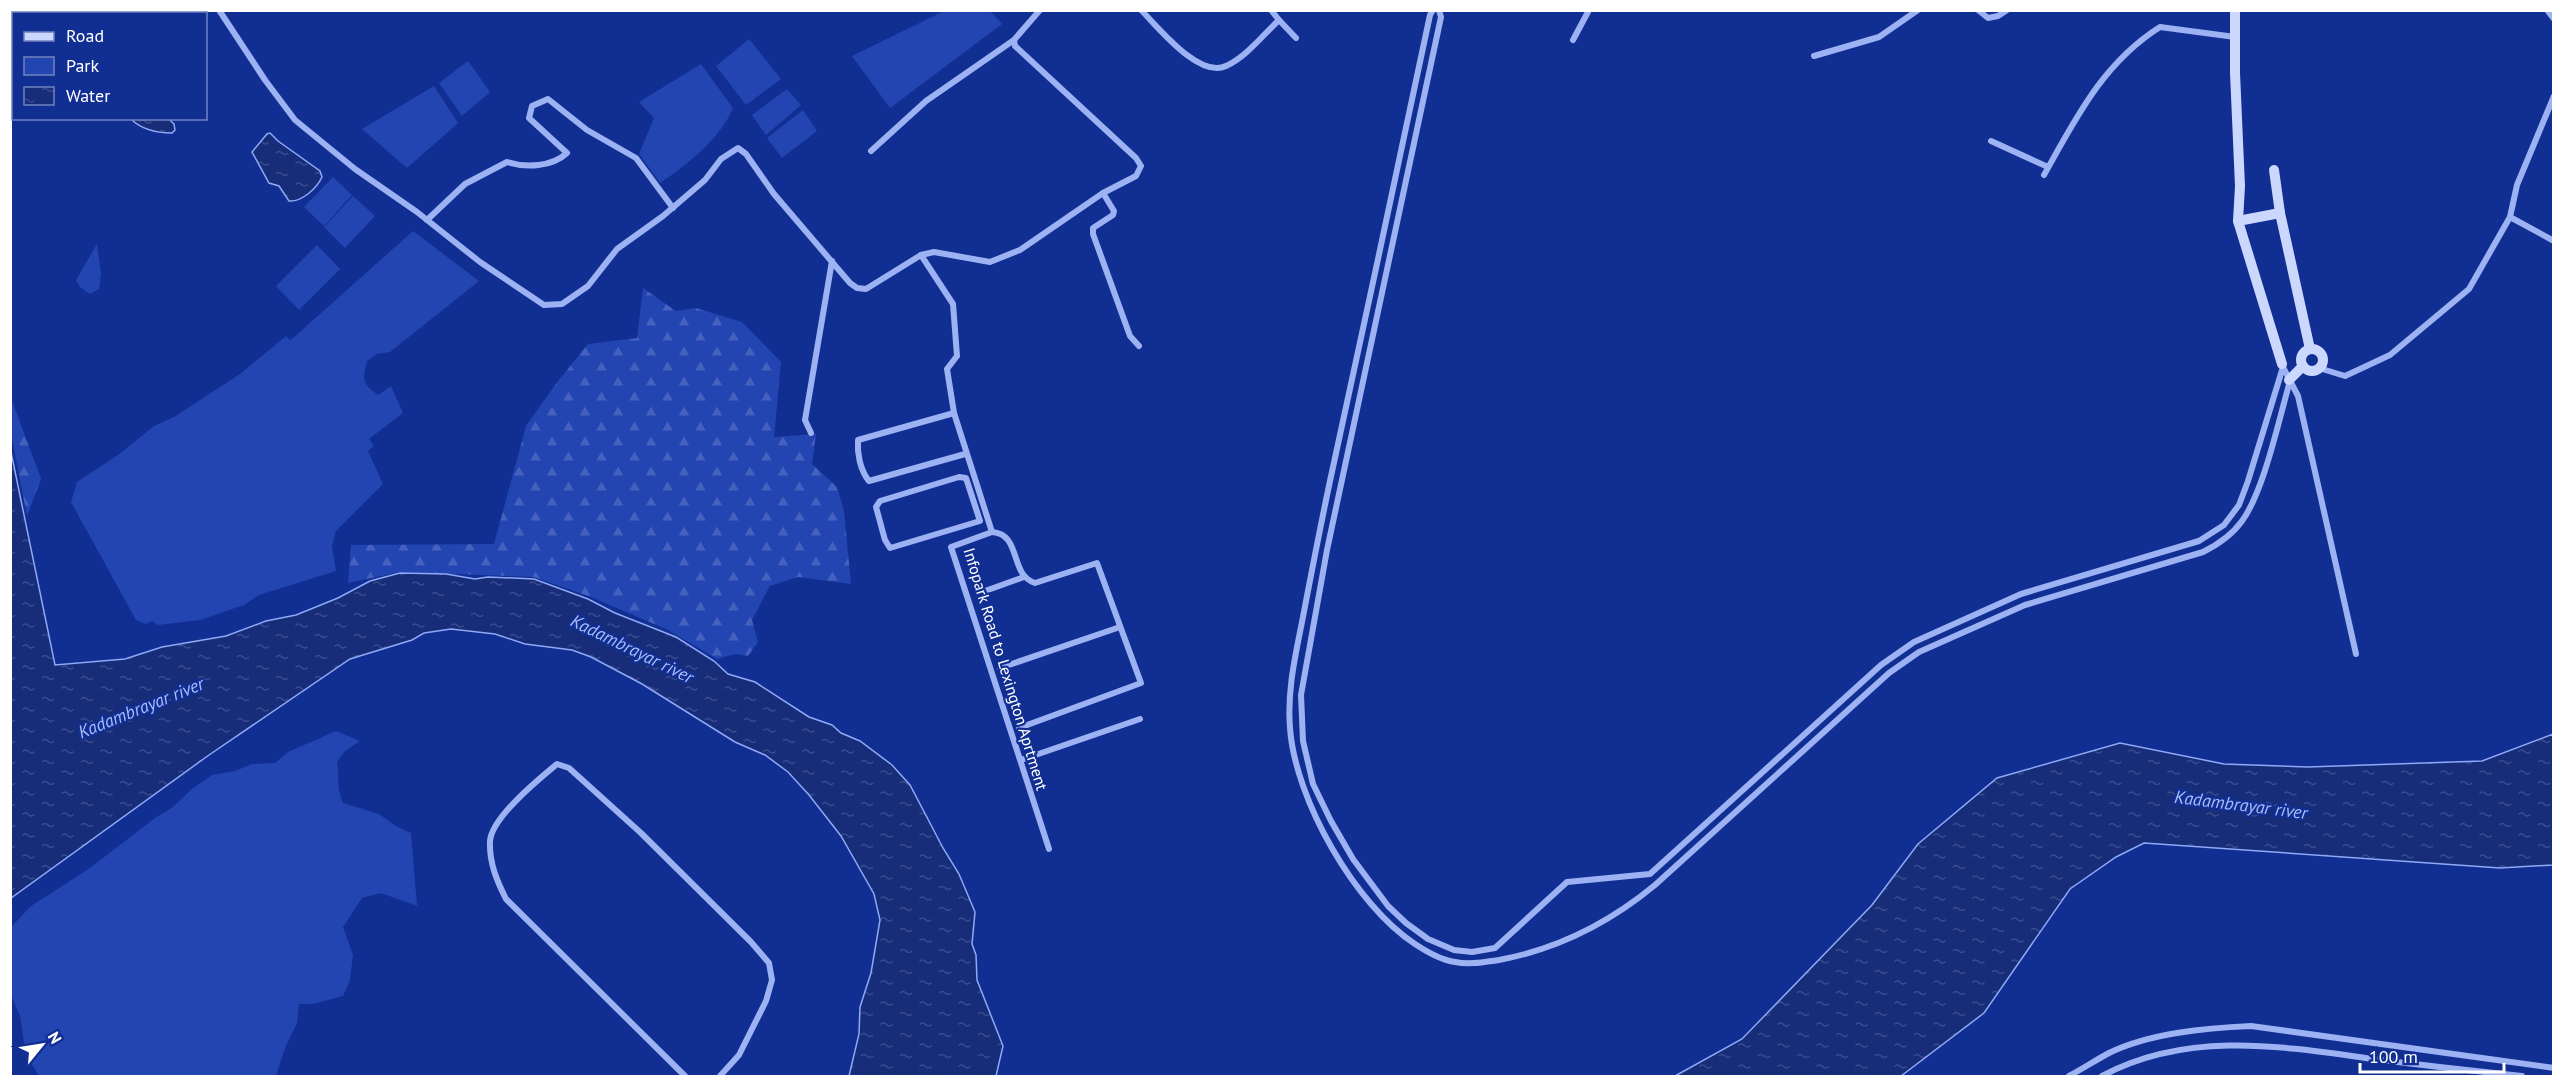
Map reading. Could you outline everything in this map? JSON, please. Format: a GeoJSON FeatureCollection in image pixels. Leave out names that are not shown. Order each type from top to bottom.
{"type":"FeatureCollection","features":[{"type":"Feature","properties":{"kind":"street"},"geometry":{"type":"LineString","coordinates":[[871,151],[926,101],[1014,40],[1040,10]]}},
{"type":"Feature","properties":{"kind":"street"},"geometry":{"type":"LineString","coordinates":[[1141,10],[1192,59],[1217,68],[1234,61],[1279,20]]}},
{"type":"Feature","properties":{"kind":"street"},"geometry":{"type":"LineString","coordinates":[[1270,10],[1296,38]]}},
{"type":"Feature","properties":{"kind":"street"},"geometry":{"type":"LineString","coordinates":[[1433,10],[1430,15],[1316,548],[1292,677],[1289,711],[1291,743],[1297,773],[1311,808],[1331,845],[1357,885],[1384,919],[1409,940],[1436,956],[1452,962],[1472,963],[1509,958],[1546,948],[1598,926],[1655,885],[1888,673],[1909,658],[2025,605],[2203,552],[2223,541],[2238,526],[2249,510],[2259,485],[2290,381],[2303,366]]}},
{"type":"Feature","properties":{"kind":"street"},"geometry":{"type":"LineString","coordinates":[[1439,10],[1441,17],[1327,550],[1303,679],[1300,711],[1305,756],[1313,784],[1341,839],[1388,906],[1416,931],[1441,945],[1463,951],[1496,948],[1567,882],[1650,874],[1881,665],[1914,642],[2021,594],[2199,541],[2216,531],[2239,505],[2282,365]]}},
{"type":"Feature","properties":{"kind":"street"},"geometry":{"type":"LineString","coordinates":[[1573,40],[1589,10]]}},
{"type":"Feature","properties":{"kind":"street"},"geometry":{"type":"LineString","coordinates":[[1814,56],[1879,37],[1918,10]]}},
{"type":"Feature","properties":{"kind":"street"},"geometry":{"type":"LineString","coordinates":[[1978,10],[1988,18],[1998,16],[2007,10]]}},
{"type":"Feature","properties":{"kind":"street"},"geometry":{"type":"LineString","coordinates":[[2235,10],[2240,186],[2238,221],[2282,365],[2298,396],[2356,654]]}},
{"type":"Feature","properties":{"kind":"street"},"geometry":{"type":"LineString","coordinates":[[2547,10],[2553,20]]}},
{"type":"Feature","properties":{"kind":"street"},"geometry":{"type":"LineString","coordinates":[[221,11],[265,80],[295,120],[355,169],[427,219],[480,262],[544,305],[562,304],[588,286],[617,249],[673,208],[705,180],[721,159],[738,148],[746,154],[774,194],[850,284],[863,290],[921,255],[934,252],[990,262],[1020,250],[1103,193],[1136,176],[1141,166],[1136,158],[1020,52],[1014,40]]}},
{"type":"Feature","properties":{"kind":"street"},"geometry":{"type":"LineString","coordinates":[[2044,175],[2073,122],[2117,60],[2142,39],[2160,27],[2235,37]]}},
{"type":"Feature","properties":{"kind":"street"},"geometry":{"type":"LineString","coordinates":[[2319,368],[2345,376],[2390,355],[2418,334],[2469,289],[2510,217],[2517,185],[2553,96]]}},
{"type":"Feature","properties":{"kind":"street"},"geometry":{"type":"LineString","coordinates":[[427,219],[465,184],[507,162],[522,166],[559,161],[567,153],[529,118],[532,106],[548,99],[587,130],[636,158],[673,208]]}},
{"type":"Feature","properties":{"kind":"street"},"geometry":{"type":"LineString","coordinates":[[1991,141],[2049,167]]}},
{"type":"Feature","properties":{"kind":"street"},"geometry":{"type":"LineString","coordinates":[[2274,170],[2280,213],[2310,349]]}},
{"type":"Feature","properties":{"kind":"street"},"geometry":{"type":"LineString","coordinates":[[1103,193],[1114,211],[1113,215],[1093,228],[1092,234],[1130,336],[1139,346]]}},
{"type":"Feature","properties":{"kind":"street"},"geometry":{"type":"LineString","coordinates":[[2238,221],[2280,213]]}},
{"type":"Feature","properties":{"kind":"street"},"geometry":{"type":"LineString","coordinates":[[2510,217],[2553,241]]}},
{"type":"Feature","properties":{"kind":"street","name":"Infopark Road to Lexington Aprtment"},"geometry":{"type":"LineString","coordinates":[[921,255],[953,304],[957,356],[947,369],[954,413],[983,520],[992,532],[951,547],[1049,849]]}},
{"type":"Feature","properties":{"kind":"street"},"geometry":{"type":"LineString","coordinates":[[812,433],[805,420],[832,261]]}},
{"type":"Feature","properties":{"kind":"street"},"geometry":{"type":"LineString","coordinates":[[2310,349],[2317,350],[2322,355],[2319,368],[2312,371],[2303,366],[2301,355],[2310,349]]}},
{"type":"Feature","properties":{"kind":"street"},"geometry":{"type":"LineString","coordinates":[[954,413],[870,435],[858,440],[857,452],[869,480],[965,454]]}},
{"type":"Feature","properties":{"kind":"street"},"geometry":{"type":"LineString","coordinates":[[959,477],[966,478],[983,520],[890,548],[885,540],[876,507],[880,501],[959,477]]}},
{"type":"Feature","properties":{"kind":"street"},"geometry":{"type":"LineString","coordinates":[[992,532],[1001,532],[1009,540],[1024,577],[1035,583],[1097,563],[1141,683],[1019,728]]}},
{"type":"Feature","properties":{"kind":"street"},"geometry":{"type":"LineString","coordinates":[[985,591],[1024,577]]}},
{"type":"Feature","properties":{"kind":"street"},"geometry":{"type":"LineString","coordinates":[[1000,668],[1120,627]]}},
{"type":"Feature","properties":{"kind":"street"},"geometry":{"type":"LineString","coordinates":[[1021,760],[1140,719]]}},
{"type":"Feature","properties":{"kind":"street"},"geometry":{"type":"LineString","coordinates":[[685,1077],[506,899],[493,874],[490,839],[497,823],[532,784],[557,764],[569,768],[641,833],[770,963],[772,980],[766,1001],[739,1055],[720,1077]]}},
{"type":"Feature","properties":{"kind":"street"},"geometry":{"type":"LineString","coordinates":[[2069,1077],[2111,1052],[2150,1040],[2205,1028],[2251,1026],[2553,1068]]}},
{"type":"Feature","properties":{"kind":"street"},"geometry":{"type":"LineString","coordinates":[[2102,1077],[2120,1067],[2157,1055],[2210,1046],[2269,1045],[2522,1077]]}},
{"type":"Feature","properties":{"kind":"street"},"geometry":{"type":"LineString","coordinates":[[2394,1061],[2397,1047]]}},
{"type":"Feature","properties":{"kind":"green space"},"geometry":{"type":"Polygon","coordinates":[[[946,10],[990,11],[1002,24],[890,108],[852,56],[946,10]]]}},
{"type":"Feature","properties":{"kind":"green space"},"geometry":{"type":"Polygon","coordinates":[[[749,39],[781,79],[746,105],[716,66],[749,39]]]}},
{"type":"Feature","properties":{"kind":"green space"},"geometry":{"type":"Polygon","coordinates":[[[468,61],[490,92],[462,116],[439,83],[468,61]]]}},
{"type":"Feature","properties":{"kind":"green space"},"geometry":{"type":"Polygon","coordinates":[[[701,64],[733,108],[711,141],[692,160],[660,183],[639,154],[654,118],[639,102],[701,64]]]}},
{"type":"Feature","properties":{"kind":"green space"},"geometry":{"type":"Polygon","coordinates":[[[434,86],[458,123],[407,168],[362,129],[434,86]]]}},
{"type":"Feature","properties":{"kind":"green space"},"geometry":{"type":"Polygon","coordinates":[[[787,89],[801,105],[766,135],[752,115],[787,89]]]}},
{"type":"Feature","properties":{"kind":"green space"},"geometry":{"type":"Polygon","coordinates":[[[803,110],[817,131],[782,158],[767,138],[803,110]]]}},
{"type":"Feature","properties":{"kind":"green space"},"geometry":{"type":"Polygon","coordinates":[[[333,177],[352,195],[324,226],[304,207],[333,177]]]}},
{"type":"Feature","properties":{"kind":"green space"},"geometry":{"type":"Polygon","coordinates":[[[353,196],[375,216],[345,248],[324,227],[353,196]]]}},
{"type":"Feature","properties":{"kind":"green space"},"geometry":{"type":"Polygon","coordinates":[[[413,231],[479,281],[390,352],[377,354],[367,361],[364,373],[366,384],[378,395],[391,386],[403,413],[369,439],[374,446],[368,451],[383,484],[336,531],[332,546],[336,571],[259,595],[244,605],[200,620],[158,625],[152,621],[146,624],[136,620],[71,502],[77,482],[118,455],[154,426],[174,417],[240,374],[286,336],[290,340],[293,338],[413,231]]]}},
{"type":"Feature","properties":{"kind":"green space"},"geometry":{"type":"Polygon","coordinates":[[[97,244],[101,274],[99,289],[90,294],[80,287],[76,280],[97,244]]]}},
{"type":"Feature","properties":{"kind":"green space"},"geometry":{"type":"Polygon","coordinates":[[[317,245],[340,269],[299,310],[276,286],[317,245]]]}},
{"type":"Feature","properties":{"kind":"green space"},"geometry":{"type":"Polygon","coordinates":[[[643,288],[676,311],[696,308],[742,322],[781,362],[774,437],[816,434],[812,464],[837,487],[844,511],[851,584],[798,577],[770,586],[752,620],[758,642],[748,656],[735,654],[717,659],[668,630],[591,597],[534,577],[400,572],[348,583],[351,545],[494,544],[526,426],[588,344],[637,338],[643,288]]]}},
{"type":"Feature","properties":{"kind":"green space"},"geometry":{"type":"Polygon","coordinates":[[[11,398],[41,479],[27,516],[11,433],[11,398]]]}},
{"type":"Feature","properties":{"kind":"green space"},"geometry":{"type":"Polygon","coordinates":[[[336,731],[360,741],[345,751],[337,762],[343,803],[379,814],[411,833],[417,906],[381,893],[362,898],[343,927],[353,955],[350,980],[343,996],[313,1004],[299,1004],[297,1023],[285,1048],[276,1076],[39,1076],[26,1055],[20,1016],[11,995],[11,927],[31,906],[90,868],[173,807],[193,788],[212,775],[235,771],[252,764],[275,763],[288,752],[336,731]]]}},
{"type":"Feature","properties":{"kind":"water"},"geometry":{"type":"Polygon","coordinates":[[[132,120],[170,120],[175,130],[172,133],[140,126],[132,120]]]}},
{"type":"Feature","properties":{"kind":"water"},"geometry":{"type":"Polygon","coordinates":[[[270,133],[320,171],[322,177],[317,186],[294,201],[289,201],[279,186],[269,183],[252,152],[270,133]]]}},
{"type":"Feature","properties":{"kind":"water","name":"Kadambrayar river"},"geometry":{"type":"Polygon","coordinates":[[[11,452],[55,665],[125,659],[162,647],[226,636],[266,621],[296,615],[338,598],[370,581],[400,573],[446,574],[475,579],[488,577],[534,579],[588,599],[615,613],[676,637],[714,661],[728,674],[755,682],[809,717],[832,725],[841,733],[860,741],[892,765],[910,785],[959,874],[975,912],[972,944],[976,955],[977,980],[1003,1046],[996,1076],[849,1076],[859,1034],[860,1007],[871,973],[880,920],[874,894],[841,836],[809,795],[788,772],[765,755],[735,742],[642,684],[591,657],[572,650],[525,644],[495,634],[451,629],[424,633],[412,640],[350,659],[209,755],[11,898],[11,452]]]}},
{"type":"Feature","properties":{"kind":"water","name":"Kadambrayar river"},"geometry":{"type":"Polygon","coordinates":[[[2553,734],[2553,865],[2500,868],[2144,843],[2116,857],[2070,889],[1984,1013],[1901,1076],[1675,1076],[1742,1039],[1872,905],[1918,844],[1997,778],[2120,743],[2224,764],[2308,767],[2482,761],[2553,734]]]}}]}
